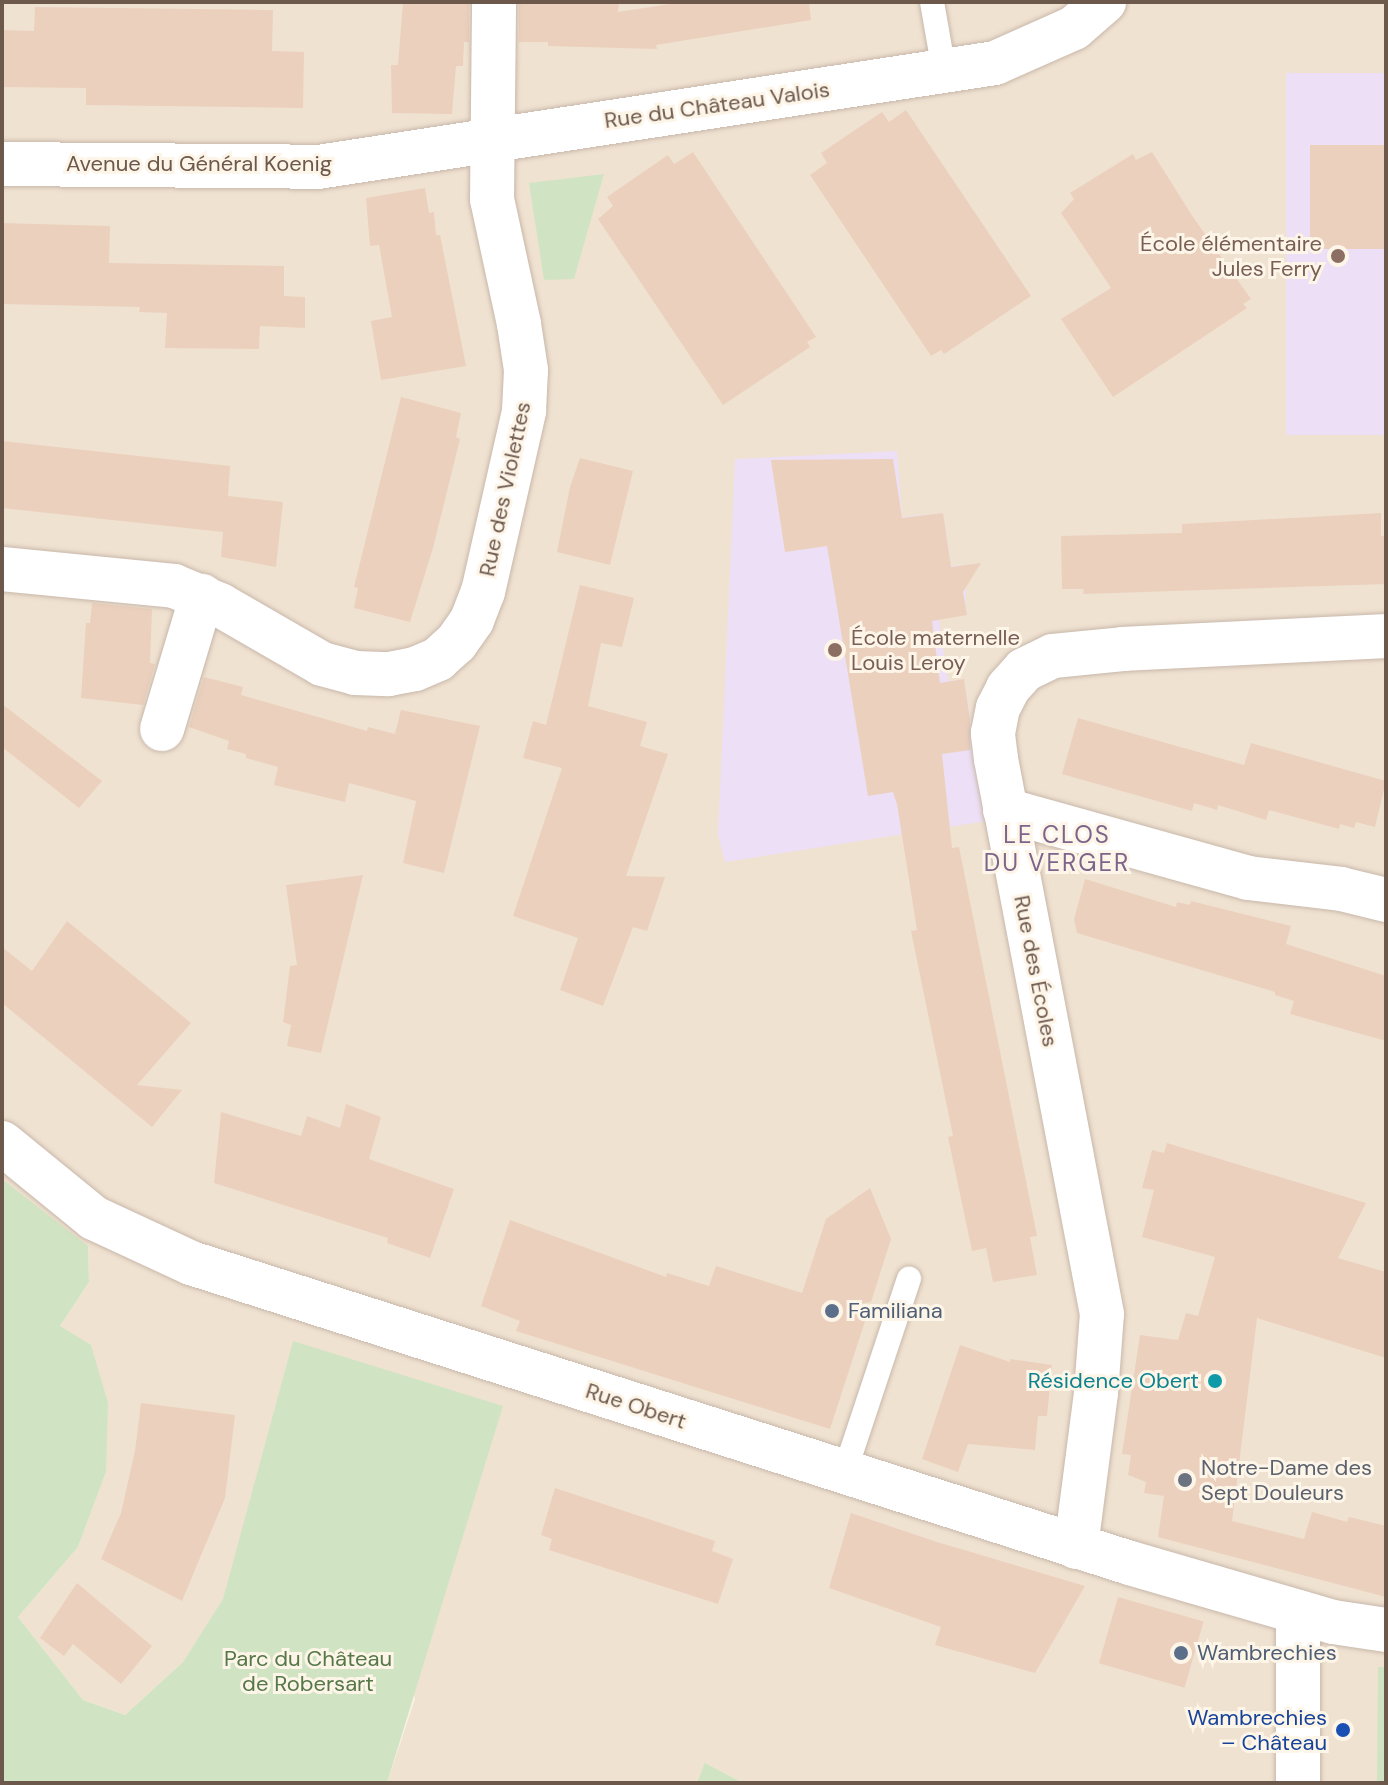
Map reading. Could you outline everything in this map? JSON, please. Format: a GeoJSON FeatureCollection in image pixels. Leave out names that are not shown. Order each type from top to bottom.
{"type":"FeatureCollection","features":[{"type":"Feature","properties":{"kind":"street","name":"Rue des Violettes"},"geometry":{"type":"LineString","coordinates":[[2,569],[174,586],[202,596],[322,664],[355,673],[389,674],[415,669],[438,659],[456,643],[472,620],[494,548],[524,411],[526,370],[492,199],[490,142],[494,2]]}},
{"type":"Feature","properties":{"kind":"street","name":"Rue du Château Valois"},"geometry":{"type":"LineString","coordinates":[[490,142],[554,129],[995,63],[1042,45],[1074,28],[1104,2]]}},
{"type":"Feature","properties":{"kind":"street","name":"Avenue du Général Koenig"},"geometry":{"type":"LineString","coordinates":[[2,164],[318,167],[490,142]]}},
{"type":"Feature","properties":{"kind":"street"},"geometry":{"type":"LineString","coordinates":[[162,729],[202,596]]}},
{"type":"Feature","properties":{"kind":"street","name":"Rue des Écoles"},"geometry":{"type":"LineString","coordinates":[[1076,1547],[1096,1393],[1102,1314],[1005,810],[993,733],[998,708],[1008,688],[1024,670],[1053,656],[1110,649],[1386,636]]}},
{"type":"Feature","properties":{"kind":"street"},"geometry":{"type":"LineString","coordinates":[[1005,810],[1248,878],[1341,889],[1386,900]]}},
{"type":"Feature","properties":{"kind":"street","name":"Rue Obert"},"geometry":{"type":"LineString","coordinates":[[2,1143],[94,1218],[191,1263],[1076,1547],[1354,1627],[1386,1630]]}},
{"type":"Feature","properties":{"kind":"street"},"geometry":{"type":"LineString","coordinates":[[1298,1612],[1298,1783]]}},
{"type":"Feature","properties":{"kind":"lane"},"geometry":{"type":"LineString","coordinates":[[932,2],[944,71]]}},
{"type":"Feature","properties":{"kind":"lane"},"geometry":{"type":"LineString","coordinates":[[844,1474],[909,1279]]}},
{"type":"Feature","properties":{"kind":"shaded area"},"geometry":{"type":"Polygon","coordinates":[[[2,2],[1386,2],[1386,1783],[743,1783],[705,1763],[697,1783],[387,1783],[415,1699],[294,1341],[224,1599],[183,1662],[125,1715],[83,1700],[18,1617],[78,1547],[106,1472],[60,1326],[89,1282],[88,1246],[2,1179],[2,2]]]}},
{"type":"Feature","properties":{"kind":"shaded area","name":"École élémentaire Jules Ferry"},"geometry":{"type":"Polygon","coordinates":[[[1286,73],[1386,73],[1386,435],[1286,435],[1286,73]]]}},
{"type":"Feature","properties":{"kind":"shaded area","name":"École maternelle Louis Leroy"},"geometry":{"type":"Polygon","coordinates":[[[897,451],[902,517],[943,513],[951,566],[965,565],[966,610],[939,620],[948,681],[958,680],[965,686],[987,821],[725,862],[718,835],[735,459],[897,451]]]}},
{"type":"Feature","properties":{"kind":"green space"},"geometry":{"type":"Polygon","coordinates":[[[604,174],[574,279],[544,280],[529,183],[604,174]]]}},
{"type":"Feature","properties":{"kind":"green space","name":"Parc du Château de Robersart"},"geometry":{"type":"Polygon","coordinates":[[[2,1179],[88,1246],[89,1282],[60,1326],[91,1345],[108,1403],[106,1472],[78,1547],[18,1617],[83,1700],[125,1715],[183,1662],[223,1599],[293,1341],[503,1406],[387,1783],[2,1783],[2,1179]]]}},
{"type":"Feature","properties":{"kind":"green space"},"geometry":{"type":"Polygon","coordinates":[[[1378,1667],[1386,1667],[1386,1783],[1342,1783],[1377,1781],[1378,1667]]]}},
{"type":"Feature","properties":{"kind":"green space"},"geometry":{"type":"Polygon","coordinates":[[[705,1763],[743,1783],[697,1783],[705,1763]]]}},
{"type":"Feature","properties":{"kind":"building"},"geometry":{"type":"Polygon","coordinates":[[[403,2],[469,2],[469,42],[464,42],[463,66],[456,66],[452,114],[392,113],[391,65],[398,65],[403,2]]]}},
{"type":"Feature","properties":{"kind":"building"},"geometry":{"type":"Polygon","coordinates":[[[519,2],[619,2],[618,12],[683,2],[809,2],[811,20],[656,45],[657,49],[548,46],[548,42],[519,42],[519,2]]]}},
{"type":"Feature","properties":{"kind":"building"},"geometry":{"type":"Polygon","coordinates":[[[35,7],[273,10],[272,51],[304,52],[303,108],[86,105],[86,88],[2,87],[2,30],[34,31],[35,7]]]}},
{"type":"Feature","properties":{"kind":"building"},"geometry":{"type":"Polygon","coordinates":[[[906,110],[1031,296],[944,354],[941,350],[931,356],[810,175],[827,163],[821,153],[882,112],[889,122],[906,110]]]}},
{"type":"Feature","properties":{"kind":"building"},"geometry":{"type":"Polygon","coordinates":[[[1310,145],[1386,145],[1386,249],[1310,249],[1310,145]]]}},
{"type":"Feature","properties":{"kind":"building"},"geometry":{"type":"Polygon","coordinates":[[[693,152],[816,337],[807,342],[810,347],[723,405],[598,219],[613,206],[607,197],[668,155],[674,164],[693,152]]]}},
{"type":"Feature","properties":{"kind":"building"},"geometry":{"type":"Polygon","coordinates":[[[1152,152],[1251,299],[1243,304],[1247,308],[1113,397],[1061,319],[1111,288],[1061,213],[1074,199],[1070,193],[1133,154],[1136,160],[1152,152]]]}},
{"type":"Feature","properties":{"kind":"building"},"geometry":{"type":"Polygon","coordinates":[[[425,188],[429,213],[434,212],[436,235],[440,235],[466,366],[381,380],[371,321],[392,317],[379,245],[370,246],[366,198],[425,188]]]}},
{"type":"Feature","properties":{"kind":"building"},"geometry":{"type":"Polygon","coordinates":[[[2,223],[110,226],[109,263],[284,266],[284,296],[305,297],[305,328],[260,326],[259,349],[165,348],[167,313],[139,312],[140,307],[2,304],[2,223]]]}},
{"type":"Feature","properties":{"kind":"building"},"geometry":{"type":"Polygon","coordinates":[[[401,397],[461,413],[456,437],[460,439],[433,548],[410,622],[354,608],[358,588],[354,587],[401,397]]]}},
{"type":"Feature","properties":{"kind":"building"},"geometry":{"type":"Polygon","coordinates":[[[2,441],[230,466],[228,496],[283,502],[276,567],[221,557],[223,532],[2,508],[2,441]]]}},
{"type":"Feature","properties":{"kind":"building"},"geometry":{"type":"Polygon","coordinates":[[[580,458],[633,471],[610,565],[557,552],[570,487],[580,458]]]}},
{"type":"Feature","properties":{"kind":"building"},"geometry":{"type":"Polygon","coordinates":[[[893,459],[902,518],[943,513],[951,567],[981,563],[963,592],[967,615],[932,621],[940,683],[964,679],[970,720],[970,750],[942,754],[952,848],[959,847],[1037,1236],[1030,1237],[1037,1275],[993,1282],[986,1248],[972,1251],[948,1137],[953,1136],[911,931],[917,930],[897,804],[893,792],[868,796],[827,546],[785,552],[771,460],[893,459]]]}},
{"type":"Feature","properties":{"kind":"building"},"geometry":{"type":"Polygon","coordinates":[[[1381,513],[1381,536],[1386,536],[1386,584],[1083,594],[1084,589],[1062,589],[1061,536],[1182,533],[1182,524],[1381,513]]]}},
{"type":"Feature","properties":{"kind":"building"},"geometry":{"type":"Polygon","coordinates":[[[580,585],[634,598],[622,647],[601,643],[588,706],[647,722],[640,746],[668,754],[626,876],[665,877],[647,931],[633,927],[603,1006],[560,990],[578,938],[513,916],[562,768],[523,758],[533,721],[546,725],[580,585]]]}},
{"type":"Feature","properties":{"kind":"building"},"geometry":{"type":"Polygon","coordinates":[[[92,603],[152,609],[150,663],[155,664],[143,705],[81,698],[86,623],[90,623],[92,603]]]}},
{"type":"Feature","properties":{"kind":"building"},"geometry":{"type":"Polygon","coordinates":[[[204,677],[243,687],[241,695],[367,731],[368,727],[395,734],[401,710],[480,726],[444,873],[403,863],[416,801],[349,783],[345,802],[274,785],[278,767],[246,758],[246,754],[227,749],[229,741],[189,727],[204,677]]]}},
{"type":"Feature","properties":{"kind":"building"},"geometry":{"type":"Polygon","coordinates":[[[2,704],[102,781],[79,808],[2,747],[2,704]]]}},
{"type":"Feature","properties":{"kind":"building"},"geometry":{"type":"Polygon","coordinates":[[[1078,718],[1244,765],[1251,743],[1386,781],[1375,827],[1356,822],[1354,828],[1340,824],[1339,829],[1269,810],[1266,820],[1218,805],[1217,810],[1194,803],[1192,811],[1062,774],[1078,718]]]}},
{"type":"Feature","properties":{"kind":"building"},"geometry":{"type":"Polygon","coordinates":[[[363,875],[321,1053],[287,1046],[291,1025],[283,1022],[290,966],[297,965],[286,885],[363,875]]]}},
{"type":"Feature","properties":{"kind":"building"},"geometry":{"type":"Polygon","coordinates":[[[1085,879],[1176,907],[1177,902],[1190,905],[1191,901],[1291,926],[1286,944],[1386,976],[1386,1041],[1290,1014],[1294,1001],[1275,995],[1275,992],[1077,933],[1074,919],[1085,879]]]}},
{"type":"Feature","properties":{"kind":"building"},"geometry":{"type":"Polygon","coordinates":[[[67,921],[191,1023],[137,1085],[182,1090],[152,1127],[2,1003],[2,947],[32,971],[67,921]]]}},
{"type":"Feature","properties":{"kind":"building"},"geometry":{"type":"Polygon","coordinates":[[[346,1104],[381,1117],[369,1159],[454,1189],[430,1258],[387,1243],[388,1238],[214,1183],[221,1112],[301,1136],[307,1116],[340,1128],[346,1104]]]}},
{"type":"Feature","properties":{"kind":"building","name":"Résidence Obert"},"geometry":{"type":"Polygon","coordinates":[[[1167,1143],[1366,1203],[1338,1258],[1386,1272],[1386,1358],[1257,1318],[1232,1521],[1304,1539],[1312,1512],[1347,1522],[1349,1517],[1386,1526],[1386,1597],[1158,1537],[1164,1496],[1144,1493],[1146,1482],[1128,1475],[1131,1455],[1122,1454],[1140,1335],[1178,1340],[1186,1313],[1198,1316],[1215,1257],[1142,1237],[1154,1190],[1142,1188],[1152,1150],[1164,1153],[1167,1143]]]}},
{"type":"Feature","properties":{"kind":"building"},"geometry":{"type":"Polygon","coordinates":[[[870,1188],[891,1239],[871,1302],[849,1306],[868,1312],[830,1429],[516,1331],[520,1321],[481,1306],[510,1220],[666,1277],[667,1273],[709,1286],[716,1266],[802,1293],[826,1219],[870,1188]]]}},
{"type":"Feature","properties":{"kind":"building"},"geometry":{"type":"Polygon","coordinates":[[[960,1345],[1010,1362],[1010,1359],[1052,1365],[1047,1416],[1038,1416],[1035,1450],[968,1444],[958,1472],[922,1459],[960,1345]]]}},
{"type":"Feature","properties":{"kind":"building"},"geometry":{"type":"Polygon","coordinates":[[[141,1403],[235,1415],[225,1498],[182,1601],[101,1559],[121,1513],[135,1451],[141,1403]]]}},
{"type":"Feature","properties":{"kind":"building"},"geometry":{"type":"Polygon","coordinates":[[[555,1488],[715,1541],[712,1551],[733,1559],[718,1604],[549,1550],[552,1539],[541,1535],[555,1488]]]}},
{"type":"Feature","properties":{"kind":"building"},"geometry":{"type":"Polygon","coordinates":[[[851,1513],[1085,1586],[1035,1673],[935,1645],[941,1627],[829,1588],[851,1513]]]}},
{"type":"Feature","properties":{"kind":"building"},"geometry":{"type":"Polygon","coordinates":[[[77,1583],[152,1646],[121,1684],[73,1644],[64,1656],[40,1638],[77,1583]]]}},
{"type":"Feature","properties":{"kind":"building"},"geometry":{"type":"Polygon","coordinates":[[[1118,1597],[1204,1622],[1185,1688],[1099,1663],[1118,1597]]]}},
{"type":"Feature","properties":{"kind":"place","name":"École élémentaire Jules Ferry"},"geometry":{"type":"Point","coordinates":[1338,256]}},
{"type":"Feature","properties":{"kind":"place","name":"École maternelle Louis Leroy"},"geometry":{"type":"Point","coordinates":[835,650]}},
{"type":"Feature","properties":{"kind":"place","name":"Familiana"},"geometry":{"type":"Point","coordinates":[832,1311]}},
{"type":"Feature","properties":{"kind":"place","name":"Résidence Obert"},"geometry":{"type":"Point","coordinates":[1215,1381]}},
{"type":"Feature","properties":{"kind":"place","name":"Notre-Dame des Sept Douleurs"},"geometry":{"type":"Point","coordinates":[1185,1480]}},
{"type":"Feature","properties":{"kind":"place","name":"Wambrechies"},"geometry":{"type":"Point","coordinates":[1181,1653]}},
{"type":"Feature","properties":{"kind":"place","name":"Wambrechies – Château"},"geometry":{"type":"Point","coordinates":[1343,1730]}},
{"type":"Feature","properties":{"kind":"district","name":"LE CLOS DU VERGER"},"geometry":{"type":"Point","coordinates":[1057,849]}}]}
